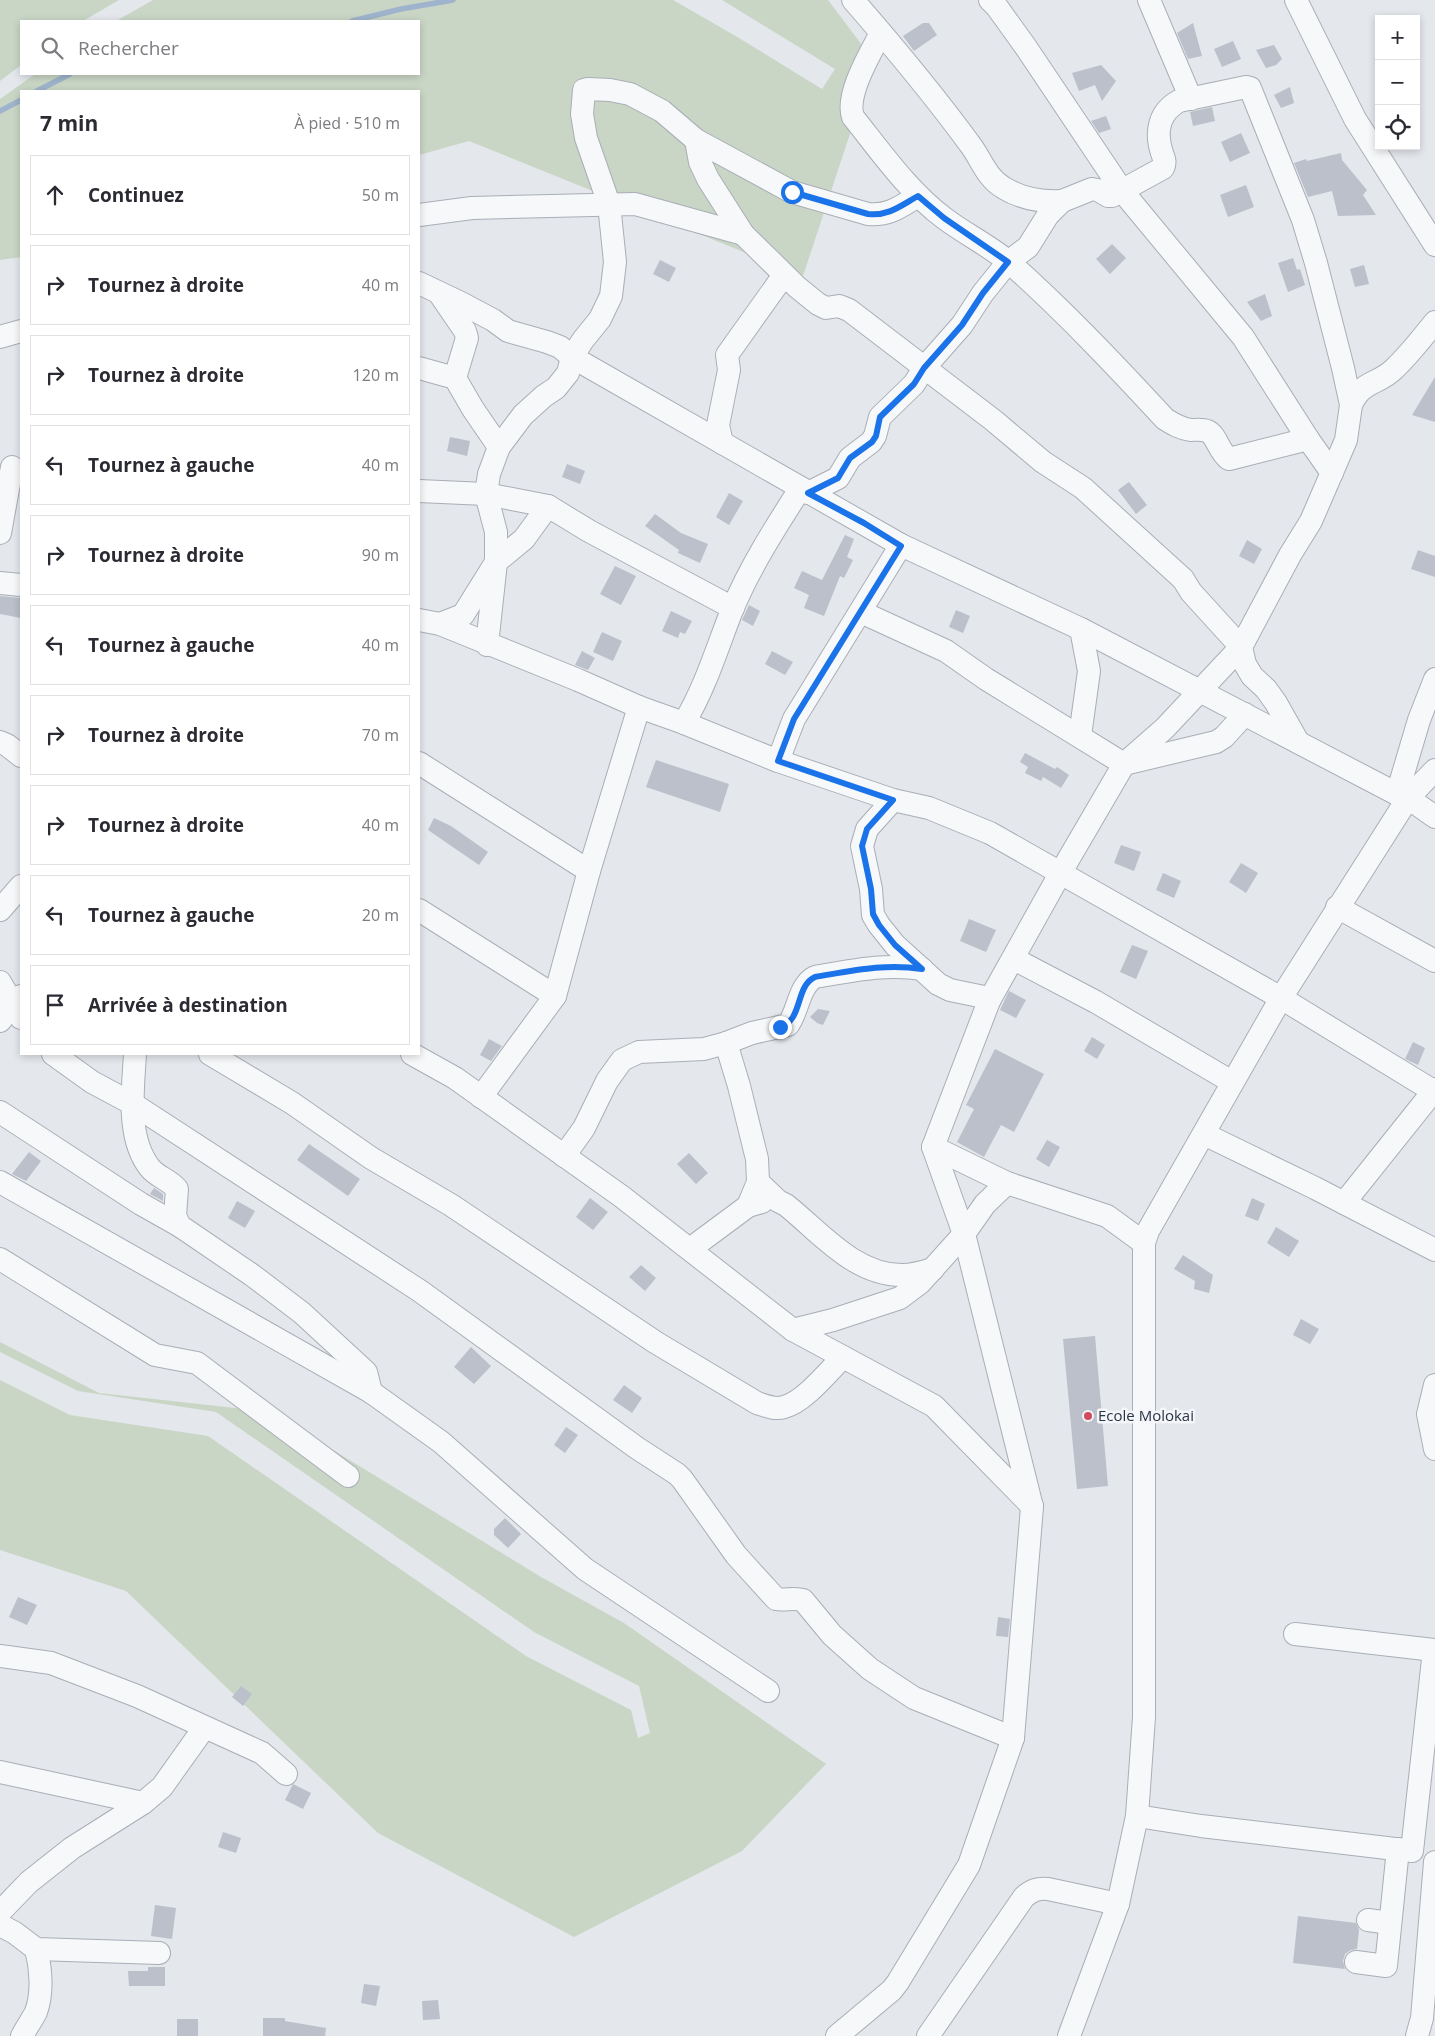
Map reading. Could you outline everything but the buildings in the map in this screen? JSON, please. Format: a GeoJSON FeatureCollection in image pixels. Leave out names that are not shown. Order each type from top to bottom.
{"type":"FeatureCollection","features":[{"type":"Feature","properties":{"kind":"street"},"geometry":{"type":"LineString","coordinates":[[837,2036],[892,1990],[969,1865],[1013,1738],[1032,1507],[964,1234],[933,1146],[989,1001],[1061,872],[1124,764],[1165,728],[1241,647],[1290,555],[1311,521],[1346,440],[1350,426],[1351,405],[1344,368],[1303,220],[1250,88],[1246,87],[1191,99],[1170,107],[1158,128],[1158,138],[1165,162],[1163,168],[1123,192],[1108,196],[1098,190],[1092,190],[1062,201],[1042,202],[1031,200],[1003,188],[989,176],[970,144],[854,0]]}},
{"type":"Feature","properties":{"kind":"street"},"geometry":{"type":"LineString","coordinates":[[1149,0],[1191,99]]}},
{"type":"Feature","properties":{"kind":"street"},"geometry":{"type":"LineString","coordinates":[[1296,0],[1355,119],[1435,245]]}},
{"type":"Feature","properties":{"kind":"street"},"geometry":{"type":"LineString","coordinates":[[997,2],[1123,192],[1244,337],[1308,439],[1332,473]]}},
{"type":"Feature","properties":{"kind":"street"},"geometry":{"type":"LineString","coordinates":[[882,33],[861,74],[851,111],[853,117],[881,153],[918,196],[944,218],[1008,262],[1075,325],[1165,419],[1176,426],[1188,430],[1207,431],[1213,435],[1222,454],[1229,459],[1308,439]]}},
{"type":"Feature","properties":{"kind":"street"},"geometry":{"type":"LineString","coordinates":[[488,645],[496,562],[496,532],[486,494],[489,474],[499,447],[523,415],[556,388],[568,373],[572,357],[600,319],[611,296],[615,262],[609,204],[586,138],[582,114],[584,90],[610,90],[630,94],[662,111],[696,140],[792,192],[868,214],[881,215],[896,209],[918,196]]}},
{"type":"Feature","properties":{"kind":"street"},"geometry":{"type":"LineString","coordinates":[[696,140],[700,162],[743,234],[784,275],[818,304],[826,308],[839,306],[849,310],[994,420],[1043,462],[1083,488],[1183,579],[1191,592],[1241,647],[1245,664],[1252,676],[1266,689],[1298,742]]}},
{"type":"Feature","properties":{"kind":"street"},"geometry":{"type":"LineString","coordinates":[[684,722],[710,673],[733,608],[761,550],[804,491],[838,478],[850,458],[872,442],[876,436],[880,417],[914,384],[924,368],[962,325],[983,293],[1008,262],[1028,247],[1048,215],[1062,201]]}},
{"type":"Feature","properties":{"kind":"street"},"geometry":{"type":"LineString","coordinates":[[420,215],[472,208],[609,204],[643,205],[743,234]]}},
{"type":"Feature","properties":{"kind":"street"},"geometry":{"type":"LineString","coordinates":[[722,443],[718,425],[729,370],[727,355],[784,275]]}},
{"type":"Feature","properties":{"kind":"street"},"geometry":{"type":"LineString","coordinates":[[427,286],[493,320],[508,331],[560,347],[572,357],[804,491],[864,523],[901,546],[1081,629],[1402,796],[1435,817]]}},
{"type":"Feature","properties":{"kind":"street"},"geometry":{"type":"LineString","coordinates":[[427,286],[466,331],[466,338],[455,378]]}},
{"type":"Feature","properties":{"kind":"street"},"geometry":{"type":"LineString","coordinates":[[1351,405],[1356,394],[1365,386],[1393,371],[1435,322]]}},
{"type":"Feature","properties":{"kind":"street"},"geometry":{"type":"LineString","coordinates":[[420,368],[455,378],[499,447]]}},
{"type":"Feature","properties":{"kind":"street"},"geometry":{"type":"LineString","coordinates":[[0,533],[11,467]]}},
{"type":"Feature","properties":{"kind":"street"},"geometry":{"type":"LineString","coordinates":[[420,491],[486,494],[548,506],[589,531],[733,608]]}},
{"type":"Feature","properties":{"kind":"street"},"geometry":{"type":"LineString","coordinates":[[429,622],[463,615],[496,562],[524,539],[548,506]]}},
{"type":"Feature","properties":{"kind":"street"},"geometry":{"type":"LineString","coordinates":[[778,761],[794,719],[901,546]]}},
{"type":"Feature","properties":{"kind":"street"},"geometry":{"type":"LineString","coordinates":[[0,582],[20,585]]}},
{"type":"Feature","properties":{"kind":"street"},"geometry":{"type":"LineString","coordinates":[[861,612],[946,651],[986,679],[1124,764],[1216,742],[1224,737],[1245,714]]}},
{"type":"Feature","properties":{"kind":"street"},"geometry":{"type":"LineString","coordinates":[[429,622],[778,761],[893,800],[929,808],[990,833],[1281,998],[1435,1090],[1344,1203]]}},
{"type":"Feature","properties":{"kind":"street"},"geometry":{"type":"LineString","coordinates":[[1080,736],[1090,671],[1081,629]]}},
{"type":"Feature","properties":{"kind":"street"},"geometry":{"type":"LineString","coordinates":[[1069,2036],[1118,1904],[1138,1816],[1144,1717],[1144,1243],[1148,1231],[1232,1082],[1402,796],[1419,720],[1435,679]]}},
{"type":"Feature","properties":{"kind":"street"},"geometry":{"type":"LineString","coordinates":[[481,1097],[554,996],[589,871],[639,707]]}},
{"type":"Feature","properties":{"kind":"street"},"geometry":{"type":"LineString","coordinates":[[0,742],[20,755]]}},
{"type":"Feature","properties":{"kind":"street"},"geometry":{"type":"LineString","coordinates":[[420,764],[589,871]]}},
{"type":"Feature","properties":{"kind":"street"},"geometry":{"type":"LineString","coordinates":[[1402,796],[1435,770]]}},
{"type":"Feature","properties":{"kind":"street"},"geometry":{"type":"LineString","coordinates":[[893,800],[867,829],[862,846],[871,889],[873,914],[895,945],[938,984],[950,990],[984,997],[989,1001]]}},
{"type":"Feature","properties":{"kind":"street"},"geometry":{"type":"LineString","coordinates":[[1337,907],[1435,961]]}},
{"type":"Feature","properties":{"kind":"street"},"geometry":{"type":"LineString","coordinates":[[420,911],[554,996]]}},
{"type":"Feature","properties":{"kind":"street"},"geometry":{"type":"LineString","coordinates":[[1014,959],[1096,1002],[1232,1082]]}},
{"type":"Feature","properties":{"kind":"street"},"geometry":{"type":"LineString","coordinates":[[564,1156],[584,1128],[622,1060],[639,1052],[691,1051],[726,1043],[752,1033],[788,1025],[805,987],[810,979],[815,977],[876,967],[901,966],[922,969]]}},
{"type":"Feature","properties":{"kind":"street"},"geometry":{"type":"LineString","coordinates":[[0,982],[14,1010]]}},
{"type":"Feature","properties":{"kind":"street"},"geometry":{"type":"LineString","coordinates":[[726,1043],[757,1159],[758,1182],[748,1206]]}},
{"type":"Feature","properties":{"kind":"street"},"geometry":{"type":"LineString","coordinates":[[54,1055],[92,1082],[133,1104],[420,1291],[636,1448],[677,1474],[736,1554],[776,1599],[796,1598],[803,1600],[832,1635],[870,1669],[914,1698],[1013,1738]]}},
{"type":"Feature","properties":{"kind":"street"},"geometry":{"type":"LineString","coordinates":[[135,1055],[133,1104],[136,1138],[144,1160],[152,1170],[173,1184],[177,1189],[175,1216],[180,1226]]}},
{"type":"Feature","properties":{"kind":"street"},"geometry":{"type":"LineString","coordinates":[[212,1055],[292,1103],[371,1158],[451,1205],[655,1342],[757,1403],[770,1408],[784,1407],[803,1396],[842,1357]]}},
{"type":"Feature","properties":{"kind":"street"},"geometry":{"type":"LineString","coordinates":[[414,1055],[455,1078],[564,1156],[690,1249],[793,1330],[934,1406],[1032,1507]]}},
{"type":"Feature","properties":{"kind":"street"},"geometry":{"type":"LineString","coordinates":[[0,1112],[142,1204],[180,1226],[252,1275],[302,1313],[366,1372],[371,1392]]}},
{"type":"Feature","properties":{"kind":"street"},"geometry":{"type":"LineString","coordinates":[[1204,1134],[1435,1250]]}},
{"type":"Feature","properties":{"kind":"street"},"geometry":{"type":"LineString","coordinates":[[933,1146],[1008,1183],[1107,1216],[1144,1243]]}},
{"type":"Feature","properties":{"kind":"street"},"geometry":{"type":"LineString","coordinates":[[0,1182],[371,1392],[441,1442],[585,1569],[768,1691]]}},
{"type":"Feature","properties":{"kind":"street"},"geometry":{"type":"LineString","coordinates":[[758,1182],[778,1202],[793,1210],[839,1250],[872,1270],[902,1275],[933,1269]]}},
{"type":"Feature","properties":{"kind":"street"},"geometry":{"type":"LineString","coordinates":[[793,1330],[833,1320],[900,1298],[920,1283],[964,1234],[985,1204],[1008,1183]]}},
{"type":"Feature","properties":{"kind":"street"},"geometry":{"type":"LineString","coordinates":[[690,1249],[748,1206],[767,1201],[778,1202]]}},
{"type":"Feature","properties":{"kind":"street"},"geometry":{"type":"LineString","coordinates":[[0,1259],[155,1355],[197,1363],[348,1476]]}},
{"type":"Feature","properties":{"kind":"street"},"geometry":{"type":"LineString","coordinates":[[1435,1385],[1428,1414],[1435,1449]]}},
{"type":"Feature","properties":{"kind":"street"},"geometry":{"type":"LineString","coordinates":[[1138,1816],[1201,1826],[1412,1851],[1434,1650],[1295,1634]]}},
{"type":"Feature","properties":{"kind":"street"},"geometry":{"type":"LineString","coordinates":[[0,1656],[51,1664],[137,1696],[262,1753],[286,1774]]}},
{"type":"Feature","properties":{"kind":"street"},"geometry":{"type":"LineString","coordinates":[[0,1912],[29,1882],[72,1848],[143,1803],[162,1787],[204,1728]]}},
{"type":"Feature","properties":{"kind":"street"},"geometry":{"type":"LineString","coordinates":[[0,1772],[143,1803]]}},
{"type":"Feature","properties":{"kind":"street"},"geometry":{"type":"LineString","coordinates":[[1356,1962],[1386,1966],[1398,1849]]}},
{"type":"Feature","properties":{"kind":"street"},"geometry":{"type":"LineString","coordinates":[[1416,2036],[1422,2018],[1435,1862]]}},
{"type":"Feature","properties":{"kind":"street"},"geometry":{"type":"LineString","coordinates":[[928,2036],[1024,1896],[1032,1890],[1040,1888],[1118,1904]]}},
{"type":"Feature","properties":{"kind":"street"},"geometry":{"type":"LineString","coordinates":[[1368,1920],[1390,1923]]}},
{"type":"Feature","properties":{"kind":"street"},"geometry":{"type":"LineString","coordinates":[[0,1925],[15,1932],[36,1949],[40,1963],[40,1986],[36,2010],[22,2036]]}},
{"type":"Feature","properties":{"kind":"street"},"geometry":{"type":"LineString","coordinates":[[36,1949],[159,1953]]}},
{"type":"Feature","properties":{"kind":"green space"},"geometry":{"type":"Polygon","coordinates":[[[0,0],[119,0],[85,20],[20,20],[20,66],[0,81],[0,0]]]}},
{"type":"Feature","properties":{"kind":"green space"},"geometry":{"type":"Polygon","coordinates":[[[153,0],[673,0],[822,89],[835,69],[722,0],[828,0],[874,61],[803,276],[469,141],[420,155],[420,90],[20,90],[20,257],[0,260],[0,99],[34,75],[420,75],[420,20],[118,20],[153,0]]]}},
{"type":"Feature","properties":{"kind":"green space"},"geometry":{"type":"Polygon","coordinates":[[[0,1342],[99,1393],[271,1412],[541,1577],[624,1623],[826,1764],[742,1851],[574,1937],[378,1833],[126,1591],[0,1550],[0,1380],[70,1415],[208,1436],[526,1656],[631,1710],[638,1738],[650,1733],[639,1686],[534,1632],[216,1412],[78,1391],[0,1352],[0,1342]]]}},
{"type":"Feature","properties":{"kind":"waterway"},"geometry":{"type":"LineString","coordinates":[[356,20],[401,9],[453,0]]}},
{"type":"Feature","properties":{"kind":"waterway"},"geometry":{"type":"LineString","coordinates":[[39,90],[68,75]]}},
{"type":"Feature","properties":{"kind":"waterway"},"geometry":{"type":"LineString","coordinates":[[0,111],[20,101]]}},
{"type":"Feature","properties":{"kind":"place","name":"Ecole Molokai"},"geometry":{"type":"Point","coordinates":[1088,1416]}},
{"type":"Feature","properties":{"kind":"route"},"geometry":{"type":"LineString","coordinates":[[780,1027],[788,1025],[792,1019],[810,979],[876,967],[901,966],[922,969],[895,945],[873,914],[871,889],[862,846],[867,829],[893,800],[778,761],[794,719],[901,546],[864,523],[808,493],[838,478],[855,452],[872,442],[876,436],[880,417],[899,401],[914,384],[924,368],[962,325],[983,293],[1008,262],[944,218],[918,196],[896,209],[881,215],[868,214],[792,192]]}}]}
